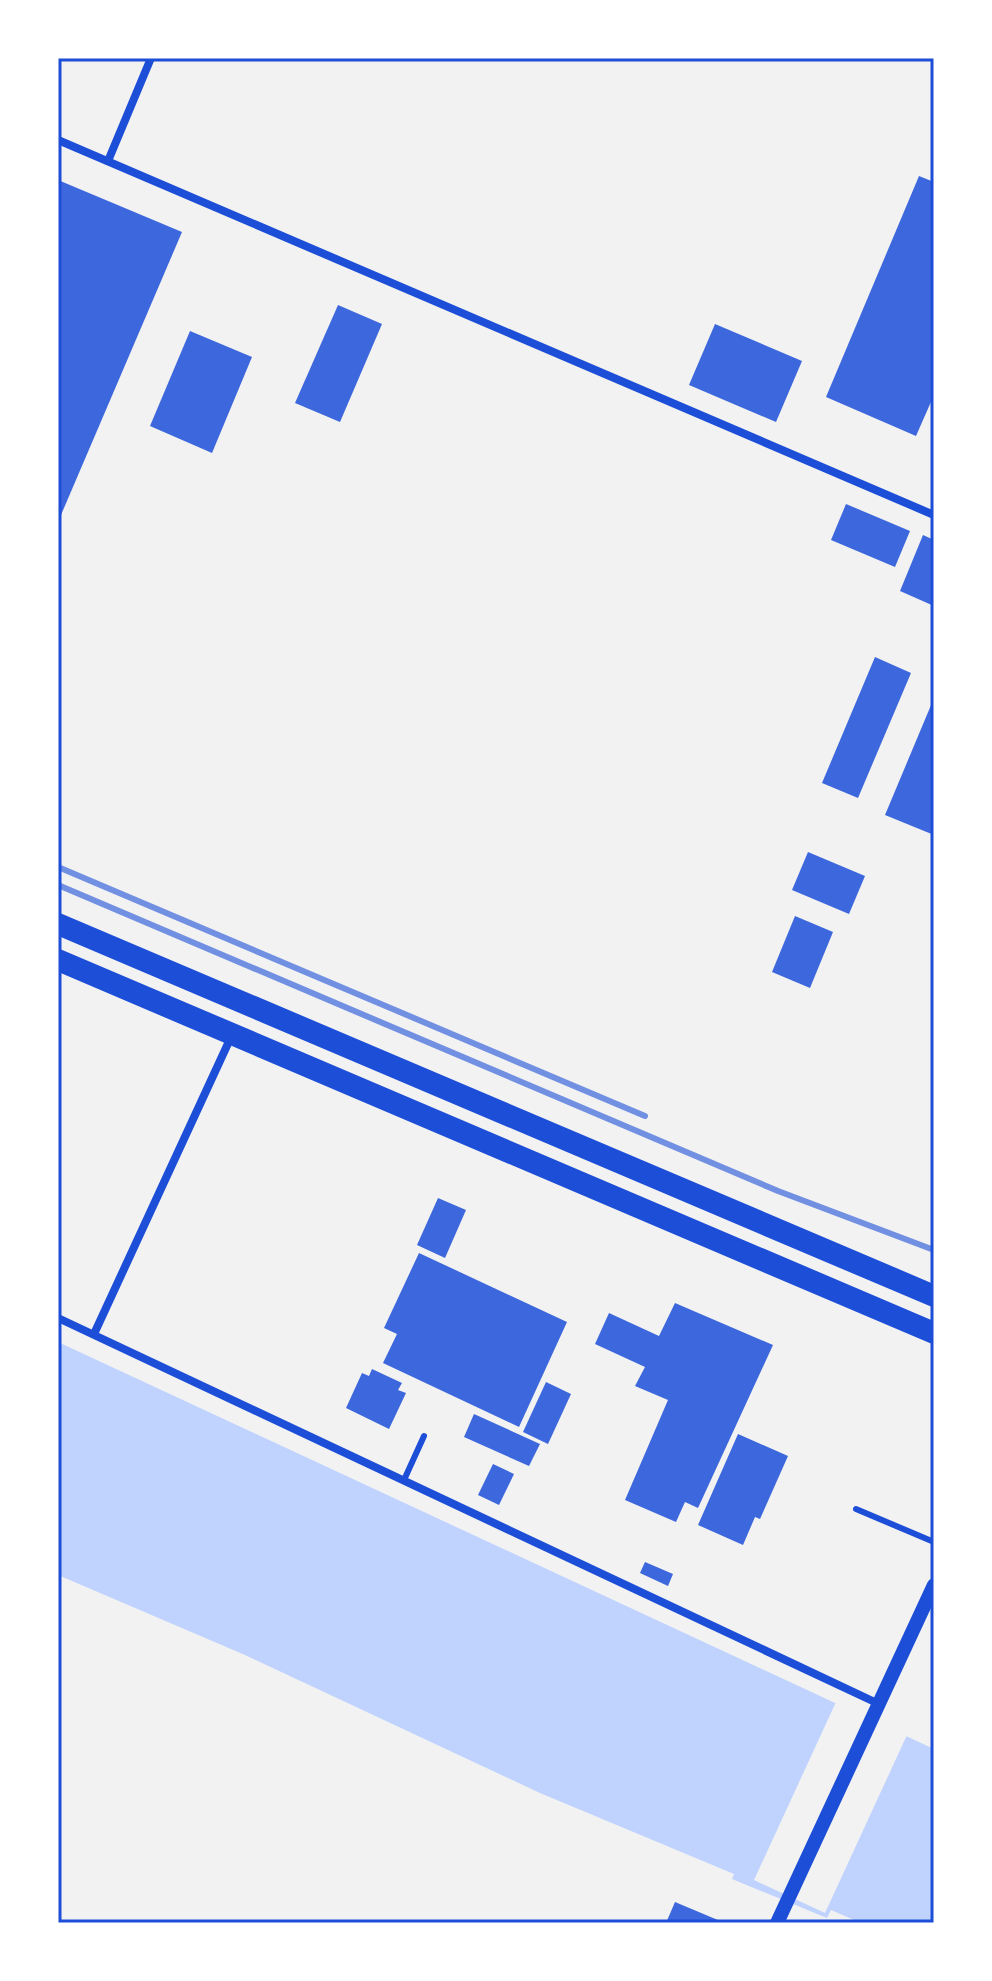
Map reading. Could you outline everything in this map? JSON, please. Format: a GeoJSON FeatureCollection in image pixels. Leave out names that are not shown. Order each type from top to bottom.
{"type":"FeatureCollection","features":[{"type":"Feature","properties":{"kind":"highway"},"geometry":{"type":"LineString","coordinates":[[58,924],[934,1296]]}},
{"type":"Feature","properties":{"kind":"highway"},"geometry":{"type":"LineString","coordinates":[[58,960],[934,1333]]}},
{"type":"Feature","properties":{"kind":"street"},"geometry":{"type":"LineString","coordinates":[[108,161],[151,58]]}},
{"type":"Feature","properties":{"kind":"street"},"geometry":{"type":"LineString","coordinates":[[58,140],[934,515]]}},
{"type":"Feature","properties":{"kind":"street"},"geometry":{"type":"LineString","coordinates":[[94,1334],[232,1035]]}},
{"type":"Feature","properties":{"kind":"street"},"geometry":{"type":"LineString","coordinates":[[58,1318],[879,1704]]}},
{"type":"Feature","properties":{"kind":"street"},"geometry":{"type":"LineString","coordinates":[[777,1923],[934,1585]]}},
{"type":"Feature","properties":{"kind":"lane"},"geometry":{"type":"LineString","coordinates":[[404,1480],[424,1436]]}},
{"type":"Feature","properties":{"kind":"lane"},"geometry":{"type":"LineString","coordinates":[[856,1509],[934,1542]]}},
{"type":"Feature","properties":{"kind":"water"},"geometry":{"type":"Polygon","coordinates":[[[58,1342],[934,1749],[934,1923],[861,1923],[831,1910],[827,1918],[732,1879],[734,1874],[540,1793],[245,1655],[58,1575],[58,1342]]]}},
{"type":"Feature","properties":{"kind":"pier"},"geometry":{"type":"Polygon","coordinates":[[[836,1702],[907,1735],[825,1913],[754,1880],[836,1702]]]}},
{"type":"Feature","properties":{"kind":"building"},"geometry":{"type":"Polygon","coordinates":[[[919,176],[934,182],[934,395],[916,436],[826,397],[919,176]]]}},
{"type":"Feature","properties":{"kind":"building"},"geometry":{"type":"Polygon","coordinates":[[[58,180],[182,232],[58,522],[58,180]]]}},
{"type":"Feature","properties":{"kind":"building"},"geometry":{"type":"Polygon","coordinates":[[[338,305],[382,324],[340,422],[295,403],[338,305]]]}},
{"type":"Feature","properties":{"kind":"building"},"geometry":{"type":"Polygon","coordinates":[[[715,324],[802,361],[776,422],[689,385],[715,324]]]}},
{"type":"Feature","properties":{"kind":"building"},"geometry":{"type":"Polygon","coordinates":[[[190,331],[252,357],[212,453],[150,426],[190,331]]]}},
{"type":"Feature","properties":{"kind":"building"},"geometry":{"type":"Polygon","coordinates":[[[846,504],[910,531],[895,567],[831,540],[846,504]]]}},
{"type":"Feature","properties":{"kind":"building"},"geometry":{"type":"Polygon","coordinates":[[[923,535],[934,540],[934,606],[900,591],[923,535]]]}},
{"type":"Feature","properties":{"kind":"building"},"geometry":{"type":"Polygon","coordinates":[[[875,657],[911,673],[858,798],[822,783],[875,657]]]}},
{"type":"Feature","properties":{"kind":"building"},"geometry":{"type":"Polygon","coordinates":[[[934,698],[934,835],[885,815],[934,698]]]}},
{"type":"Feature","properties":{"kind":"building"},"geometry":{"type":"Polygon","coordinates":[[[808,852],[865,876],[849,914],[792,890],[808,852]]]}},
{"type":"Feature","properties":{"kind":"building"},"geometry":{"type":"Polygon","coordinates":[[[795,916],[833,932],[810,988],[772,972],[795,916]]]}},
{"type":"Feature","properties":{"kind":"building"},"geometry":{"type":"Polygon","coordinates":[[[438,1198],[466,1210],[445,1258],[417,1245],[438,1198]]]}},
{"type":"Feature","properties":{"kind":"building"},"geometry":{"type":"Polygon","coordinates":[[[419,1253],[567,1322],[519,1427],[383,1363],[397,1334],[384,1328],[419,1253]]]}},
{"type":"Feature","properties":{"kind":"building"},"geometry":{"type":"Polygon","coordinates":[[[675,1303],[773,1345],[698,1508],[685,1502],[676,1522],[625,1500],[668,1400],[635,1386],[645,1367],[595,1344],[609,1313],[659,1336],[675,1303]]]}},
{"type":"Feature","properties":{"kind":"building"},"geometry":{"type":"Polygon","coordinates":[[[372,1369],[402,1383],[398,1390],[406,1393],[389,1429],[346,1408],[362,1373],[369,1376],[372,1369]]]}},
{"type":"Feature","properties":{"kind":"building"},"geometry":{"type":"Polygon","coordinates":[[[546,1382],[571,1394],[548,1444],[523,1432],[546,1382]]]}},
{"type":"Feature","properties":{"kind":"building"},"geometry":{"type":"Polygon","coordinates":[[[474,1414],[540,1444],[529,1466],[464,1437],[474,1414]]]}},
{"type":"Feature","properties":{"kind":"building"},"geometry":{"type":"Polygon","coordinates":[[[738,1434],[788,1456],[760,1519],[755,1517],[743,1545],[698,1525],[738,1434]]]}},
{"type":"Feature","properties":{"kind":"building"},"geometry":{"type":"Polygon","coordinates":[[[493,1464],[514,1474],[499,1505],[478,1495],[493,1464]]]}},
{"type":"Feature","properties":{"kind":"building"},"geometry":{"type":"Polygon","coordinates":[[[645,1562],[673,1574],[668,1586],[640,1573],[645,1562]]]}},
{"type":"Feature","properties":{"kind":"building"},"geometry":{"type":"Polygon","coordinates":[[[675,1902],[725,1923],[666,1923],[675,1902]]]}},
{"type":"Feature","properties":{"kind":"railway"},"geometry":{"type":"LineString","coordinates":[[58,867],[645,1116]]}},
{"type":"Feature","properties":{"kind":"railway"},"geometry":{"type":"LineString","coordinates":[[58,885],[778,1191],[934,1250]]}}]}
